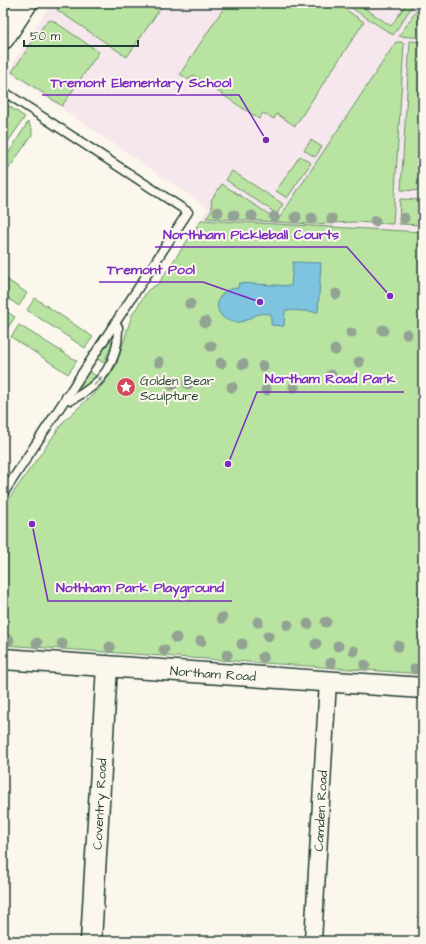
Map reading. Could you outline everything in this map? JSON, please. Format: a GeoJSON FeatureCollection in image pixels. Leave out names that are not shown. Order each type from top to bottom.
{"type":"FeatureCollection","features":[{"type":"Feature","properties":{"kind":"main road"},"geometry":{"type":"LineString","coordinates":[[3,38],[26,3]]}},
{"type":"Feature","properties":{"kind":"street","name":"Northam Road"},"geometry":{"type":"LineString","coordinates":[[3,659],[328,680],[423,688]]}},
{"type":"Feature","properties":{"kind":"street","name":"Coventry Road"},"geometry":{"type":"LineString","coordinates":[[91,941],[108,666]]}},
{"type":"Feature","properties":{"kind":"street","name":"Camden Road"},"geometry":{"type":"LineString","coordinates":[[312,941],[328,680]]}},
{"type":"Feature","properties":{"kind":"lane"},"geometry":{"type":"LineString","coordinates":[[3,91],[188,212],[3,494]]}},
{"type":"Feature","properties":{"kind":"lane"},"geometry":{"type":"LineString","coordinates":[[66,397],[70,400],[81,395],[94,386],[107,370],[114,358],[118,339],[118,327],[114,325]]}},
{"type":"Feature","properties":{"kind":"shaded area"},"geometry":{"type":"Polygon","coordinates":[[[51,3],[423,3],[423,232],[201,220],[208,208],[8,72],[51,3]]]}},
{"type":"Feature","properties":{"kind":"green space"},"geometry":{"type":"Polygon","coordinates":[[[61,3],[164,3],[127,57],[57,10],[61,3]]]}},
{"type":"Feature","properties":{"kind":"green space"},"geometry":{"type":"Polygon","coordinates":[[[227,3],[336,3],[364,22],[295,126],[277,114],[274,119],[263,113],[259,119],[193,75],[189,80],[180,74],[227,3]]]}},
{"type":"Feature","properties":{"kind":"green space"},"geometry":{"type":"Polygon","coordinates":[[[344,3],[357,3],[391,26],[407,3],[413,5],[393,35],[344,3]]]}},
{"type":"Feature","properties":{"kind":"green space"},"geometry":{"type":"Polygon","coordinates":[[[422,3],[423,38],[399,36],[422,3]]]}},
{"type":"Feature","properties":{"kind":"green space"},"geometry":{"type":"Polygon","coordinates":[[[52,20],[99,52],[62,106],[12,72],[46,22],[52,20]]]}},
{"type":"Feature","properties":{"kind":"green space"},"geometry":{"type":"Polygon","coordinates":[[[410,41],[423,42],[423,191],[401,190],[410,41]]]}},
{"type":"Feature","properties":{"kind":"green space"},"geometry":{"type":"Polygon","coordinates":[[[396,42],[402,42],[404,44],[393,224],[353,222],[313,224],[206,218],[212,209],[211,200],[222,184],[278,220],[396,42]]]}},
{"type":"Feature","properties":{"kind":"green space"},"geometry":{"type":"Polygon","coordinates":[[[3,102],[25,117],[3,149],[3,102]]]}},
{"type":"Feature","properties":{"kind":"green space"},"geometry":{"type":"Polygon","coordinates":[[[28,122],[32,129],[32,135],[3,177],[3,162],[28,122]]]}},
{"type":"Feature","properties":{"kind":"green space"},"geometry":{"type":"Polygon","coordinates":[[[311,140],[322,147],[315,157],[304,150],[311,140]]]}},
{"type":"Feature","properties":{"kind":"green space"},"geometry":{"type":"Polygon","coordinates":[[[300,156],[311,163],[287,198],[276,191],[300,156]]]}},
{"type":"Feature","properties":{"kind":"green space"},"geometry":{"type":"Polygon","coordinates":[[[232,171],[283,204],[277,214],[226,180],[232,171]]]}},
{"type":"Feature","properties":{"kind":"green space"},"geometry":{"type":"Polygon","coordinates":[[[400,199],[423,200],[423,225],[399,224],[400,199]]]}},
{"type":"Feature","properties":{"kind":"green space"},"geometry":{"type":"Polygon","coordinates":[[[201,220],[423,232],[423,674],[3,645],[3,507],[64,421],[100,388],[116,366],[132,315],[148,290],[158,284],[201,220]]]}},
{"type":"Feature","properties":{"kind":"green space"},"geometry":{"type":"Polygon","coordinates":[[[3,277],[27,293],[19,306],[3,295],[3,277]]]}},
{"type":"Feature","properties":{"kind":"green space"},"geometry":{"type":"Polygon","coordinates":[[[35,298],[93,337],[85,348],[27,310],[35,298]]]}},
{"type":"Feature","properties":{"kind":"green space"},"geometry":{"type":"Polygon","coordinates":[[[3,309],[15,317],[3,335],[3,309]]]}},
{"type":"Feature","properties":{"kind":"green space"},"geometry":{"type":"Polygon","coordinates":[[[19,325],[77,361],[68,374],[11,337],[19,325]]]}},
{"type":"Feature","properties":{"kind":"green space"},"geometry":{"type":"Polygon","coordinates":[[[110,339],[112,343],[104,363],[97,359],[110,339]]]}},
{"type":"Feature","properties":{"kind":"green space"},"geometry":{"type":"Polygon","coordinates":[[[89,371],[96,376],[76,392],[89,371]]]}},
{"type":"Feature","properties":{"kind":"water"},"geometry":{"type":"Polygon","coordinates":[[[293,262],[321,263],[318,312],[285,310],[284,326],[271,325],[271,314],[259,314],[243,321],[235,322],[224,318],[220,314],[218,303],[220,297],[224,292],[230,289],[238,288],[239,283],[291,286],[293,262]]]}},
{"type":"Feature","properties":{"kind":"place","name":"Tremont Elementary School"},"geometry":{"type":"Point","coordinates":[266,140]}},
{"type":"Feature","properties":{"kind":"place","name":"Northham Pickleball Courts"},"geometry":{"type":"Point","coordinates":[390,296]}},
{"type":"Feature","properties":{"kind":"place","name":"Tremont Pool"},"geometry":{"type":"Point","coordinates":[260,302]}},
{"type":"Feature","properties":{"kind":"place","name":"Golden Bear Sculpture"},"geometry":{"type":"Point","coordinates":[126,387]}},
{"type":"Feature","properties":{"kind":"place","name":"Northam Road Park"},"geometry":{"type":"Point","coordinates":[228,464]}},
{"type":"Feature","properties":{"kind":"place","name":"Nothham Park Playground"},"geometry":{"type":"Point","coordinates":[32,524]}}]}
